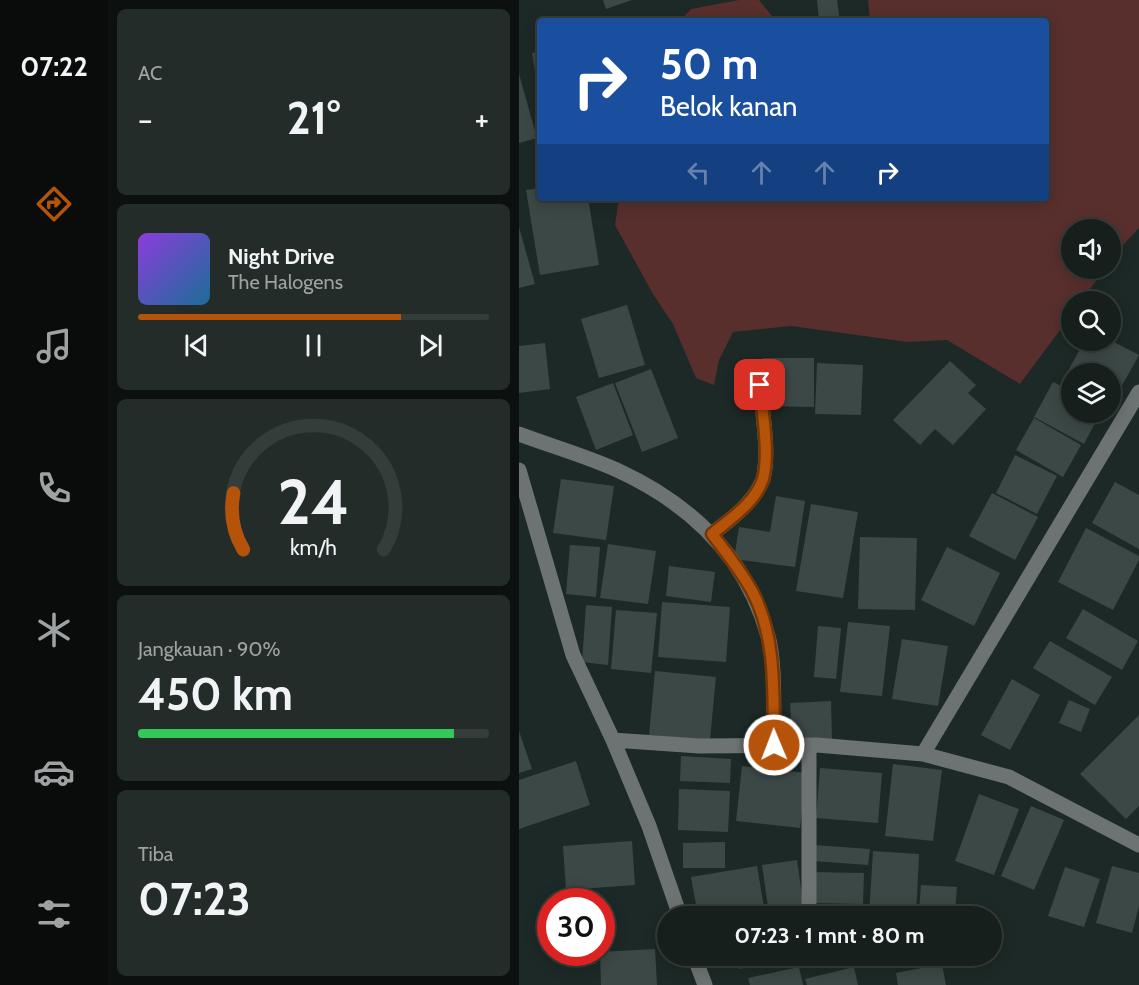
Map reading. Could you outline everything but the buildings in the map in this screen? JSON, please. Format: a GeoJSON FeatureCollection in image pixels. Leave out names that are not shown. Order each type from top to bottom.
{"type":"FeatureCollection","features":[{"type":"Feature","properties":{"kind":"street"},"geometry":{"type":"LineString","coordinates":[[712,534],[740,512],[756,492],[762,479],[765,458],[760,385]]}},
{"type":"Feature","properties":{"kind":"street"},"geometry":{"type":"LineString","coordinates":[[924,754],[1139,392]]}},
{"type":"Feature","properties":{"kind":"street"},"geometry":{"type":"LineString","coordinates":[[519,434],[617,471],[683,508],[712,534],[752,592],[768,638],[772,676],[774,745]]}},
{"type":"Feature","properties":{"kind":"street"},"geometry":{"type":"LineString","coordinates":[[519,470],[573,655],[613,740],[649,826],[677,906]]}},
{"type":"Feature","properties":{"kind":"street"},"geometry":{"type":"LineString","coordinates":[[613,740],[699,746],[809,745],[924,754],[1009,777],[1139,845]]}},
{"type":"Feature","properties":{"kind":"street"},"geometry":{"type":"LineString","coordinates":[[809,745],[809,906]]}},
{"type":"Feature","properties":{"kind":"street"},"geometry":{"type":"LineString","coordinates":[[698,966],[705,985]]}},
{"type":"Feature","properties":{"kind":"shaded area"},"geometry":{"type":"Polygon","coordinates":[[[739,0],[759,0],[774,18],[683,18],[691,9],[739,0]]]}},
{"type":"Feature","properties":{"kind":"shaded area"},"geometry":{"type":"Polygon","coordinates":[[[868,0],[1139,0],[1139,228],[1121,247],[1121,219],[1061,219],[1061,279],[1098,279],[1088,291],[1061,291],[1061,329],[1020,384],[947,340],[908,342],[791,326],[733,332],[719,360],[714,385],[696,378],[673,324],[653,294],[615,225],[619,201],[1049,201],[1049,18],[870,18],[868,0]]]}},
{"type":"Feature","properties":{"kind":"route"},"geometry":{"type":"LineString","coordinates":[[760,385],[765,458],[762,479],[756,492],[740,512],[712,534],[752,592],[768,638],[772,676],[774,745]]}}]}
